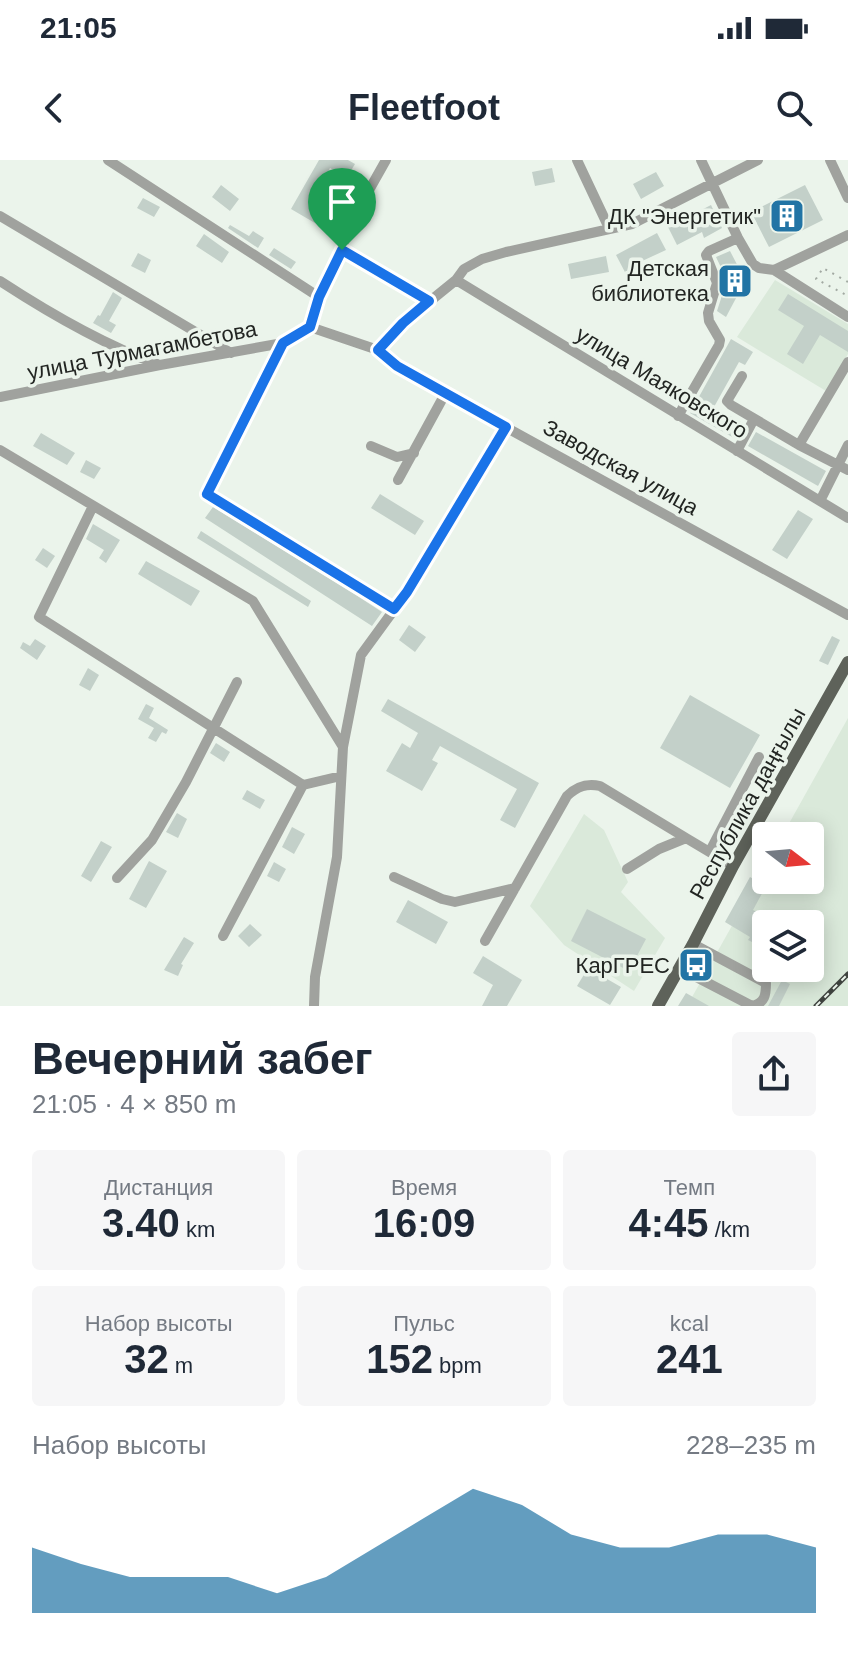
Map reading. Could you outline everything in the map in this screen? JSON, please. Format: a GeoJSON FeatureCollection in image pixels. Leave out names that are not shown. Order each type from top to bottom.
{"type":"FeatureCollection","features":[{"type":"Feature","properties":{"kind":"main road","name":"Республика даңғылы"},"geometry":{"type":"LineString","coordinates":[[658,1006],[848,662]]}},
{"type":"Feature","properties":{"kind":"street"},"geometry":{"type":"LineString","coordinates":[[108,160],[319,297]]}},
{"type":"Feature","properties":{"kind":"street"},"geometry":{"type":"LineString","coordinates":[[386,160],[346,231],[342,250],[319,297],[310,327],[378,350],[403,323],[456,280],[464,269],[482,259],[632,224],[758,160]]}},
{"type":"Feature","properties":{"kind":"street"},"geometry":{"type":"LineString","coordinates":[[577,160],[609,228]]}},
{"type":"Feature","properties":{"kind":"street"},"geometry":{"type":"LineString","coordinates":[[701,160],[753,264],[774,270],[848,317]]}},
{"type":"Feature","properties":{"kind":"street"},"geometry":{"type":"LineString","coordinates":[[830,160],[848,198]]}},
{"type":"Feature","properties":{"kind":"street"},"geometry":{"type":"LineString","coordinates":[[0,216],[231,353]]}},
{"type":"Feature","properties":{"kind":"street"},"geometry":{"type":"LineString","coordinates":[[774,270],[848,235]]}},
{"type":"Feature","properties":{"kind":"street"},"geometry":{"type":"LineString","coordinates":[[678,416],[720,340],[709,321],[709,306],[717,283],[706,255],[738,238]]}},
{"type":"Feature","properties":{"kind":"street"},"geometry":{"type":"LineString","coordinates":[[342,250],[429,301]]}},
{"type":"Feature","properties":{"kind":"street","name":"улица Маяковского"},"geometry":{"type":"LineString","coordinates":[[456,280],[848,518]]}},
{"type":"Feature","properties":{"kind":"street"},"geometry":{"type":"LineString","coordinates":[[0,281],[126,353],[160,365]]}},
{"type":"Feature","properties":{"kind":"street","name":"улица Турмагамбетова"},"geometry":{"type":"LineString","coordinates":[[0,397],[283,343],[310,327]]}},
{"type":"Feature","properties":{"kind":"street"},"geometry":{"type":"LineString","coordinates":[[283,343],[207,494],[394,609]]}},
{"type":"Feature","properties":{"kind":"street","name":"Заводская улица"},"geometry":{"type":"LineString","coordinates":[[378,350],[397,366],[445,394],[848,615]]}},
{"type":"Feature","properties":{"kind":"street"},"geometry":{"type":"LineString","coordinates":[[799,445],[848,362]]}},
{"type":"Feature","properties":{"kind":"street"},"geometry":{"type":"LineString","coordinates":[[742,376],[727,401],[731,405],[843,467]]}},
{"type":"Feature","properties":{"kind":"street"},"geometry":{"type":"LineString","coordinates":[[398,480],[445,394]]}},
{"type":"Feature","properties":{"kind":"street"},"geometry":{"type":"LineString","coordinates":[[737,451],[754,419]]}},
{"type":"Feature","properties":{"kind":"street"},"geometry":{"type":"LineString","coordinates":[[314,1006],[315,977],[337,857],[343,747],[361,655],[407,592],[506,427]]}},
{"type":"Feature","properties":{"kind":"street"},"geometry":{"type":"LineString","coordinates":[[820,501],[843,467],[848,445]]}},
{"type":"Feature","properties":{"kind":"street"},"geometry":{"type":"LineString","coordinates":[[371,446],[397,457],[414,453]]}},
{"type":"Feature","properties":{"kind":"street"},"geometry":{"type":"LineString","coordinates":[[0,450],[253,601],[343,747]]}},
{"type":"Feature","properties":{"kind":"street"},"geometry":{"type":"LineString","coordinates":[[93,506],[39,617],[303,785],[341,776]]}},
{"type":"Feature","properties":{"kind":"street"},"geometry":{"type":"LineString","coordinates":[[117,878],[152,840],[186,782],[237,682]]}},
{"type":"Feature","properties":{"kind":"street"},"geometry":{"type":"LineString","coordinates":[[710,851],[759,757]]}},
{"type":"Feature","properties":{"kind":"street"},"geometry":{"type":"LineString","coordinates":[[223,936],[303,785]]}},
{"type":"Feature","properties":{"kind":"street"},"geometry":{"type":"LineString","coordinates":[[485,941],[567,796],[583,785],[600,786],[733,866]]}},
{"type":"Feature","properties":{"kind":"street"},"geometry":{"type":"LineString","coordinates":[[627,869],[659,849],[686,838]]}},
{"type":"Feature","properties":{"kind":"street"},"geometry":{"type":"LineString","coordinates":[[394,877],[455,902],[515,888]]}},
{"type":"Feature","properties":{"kind":"street"},"geometry":{"type":"LineString","coordinates":[[679,968],[752,1006],[764,999],[766,983],[693,944]]}},
{"type":"Feature","properties":{"kind":"path"},"geometry":{"type":"LineString","coordinates":[[848,282],[823,268],[816,279],[848,296]]}},
{"type":"Feature","properties":{"kind":"shaded area"},"geometry":{"type":"Polygon","coordinates":[[[775,280],[848,324],[848,354],[826,391],[737,337],[775,280]]]}},
{"type":"Feature","properties":{"kind":"shaded area"},"geometry":{"type":"Polygon","coordinates":[[[848,718],[848,1006],[687,1006],[752,890],[752,894],[824,894],[824,822],[790,822],[848,718]]]}},
{"type":"Feature","properties":{"kind":"shaded area"},"geometry":{"type":"Polygon","coordinates":[[[584,814],[604,830],[628,882],[621,892],[665,938],[634,991],[564,945],[530,906],[584,814]]]}},
{"type":"Feature","properties":{"kind":"building"},"geometry":{"type":"Polygon","coordinates":[[[319,160],[348,160],[355,164],[347,177],[330,168],[310,204],[327,214],[320,226],[291,209],[319,160]]]}},
{"type":"Feature","properties":{"kind":"building"},"geometry":{"type":"Polygon","coordinates":[[[552,168],[555,182],[535,186],[532,172],[552,168]]]}},
{"type":"Feature","properties":{"kind":"building"},"geometry":{"type":"Polygon","coordinates":[[[656,172],[664,186],[641,199],[633,184],[656,172]]]}},
{"type":"Feature","properties":{"kind":"building"},"geometry":{"type":"Polygon","coordinates":[[[221,185],[239,199],[230,211],[212,197],[221,185]]]}},
{"type":"Feature","properties":{"kind":"building","name":"ДК \"Энергетик\""},"geometry":{"type":"Polygon","coordinates":[[[805,185],[823,220],[769,247],[751,212],[805,185]]]}},
{"type":"Feature","properties":{"kind":"building"},"geometry":{"type":"Polygon","coordinates":[[[143,198],[160,207],[154,217],[137,208],[143,198]]]}},
{"type":"Feature","properties":{"kind":"building"},"geometry":{"type":"Polygon","coordinates":[[[711,205],[722,228],[704,238],[702,232],[677,245],[668,227],[711,205]]]}},
{"type":"Feature","properties":{"kind":"building"},"geometry":{"type":"Polygon","coordinates":[[[230,225],[249,236],[253,231],[264,238],[258,248],[228,228],[230,225]]]}},
{"type":"Feature","properties":{"kind":"building"},"geometry":{"type":"Polygon","coordinates":[[[657,233],[666,250],[640,262],[643,267],[627,276],[616,255],[657,233]]]}},
{"type":"Feature","properties":{"kind":"building"},"geometry":{"type":"Polygon","coordinates":[[[204,234],[229,252],[222,263],[196,246],[204,234]]]}},
{"type":"Feature","properties":{"kind":"building"},"geometry":{"type":"Polygon","coordinates":[[[274,248],[296,262],[291,269],[269,255],[274,248]]]}},
{"type":"Feature","properties":{"kind":"building","name":"Детская библиотека"},"geometry":{"type":"Polygon","coordinates":[[[730,251],[742,274],[743,285],[726,317],[717,311],[727,280],[716,257],[730,251]]]}},
{"type":"Feature","properties":{"kind":"building"},"geometry":{"type":"Polygon","coordinates":[[[138,253],[151,260],[145,273],[131,266],[138,253]]]}},
{"type":"Feature","properties":{"kind":"building"},"geometry":{"type":"Polygon","coordinates":[[[606,256],[609,272],[571,279],[568,264],[606,256]]]}},
{"type":"Feature","properties":{"kind":"building"},"geometry":{"type":"Polygon","coordinates":[[[113,292],[122,298],[109,321],[116,325],[111,333],[93,323],[113,292]]]}},
{"type":"Feature","properties":{"kind":"building"},"geometry":{"type":"Polygon","coordinates":[[[788,294],[848,331],[848,352],[820,335],[803,364],[787,354],[804,326],[778,310],[788,294]]]}},
{"type":"Feature","properties":{"kind":"building"},"geometry":{"type":"Polygon","coordinates":[[[731,339],[753,352],[745,365],[739,362],[714,407],[743,423],[734,438],[690,413],[731,339]]]}},
{"type":"Feature","properties":{"kind":"building"},"geometry":{"type":"Polygon","coordinates":[[[756,432],[826,471],[818,486],[748,446],[756,432]]]}},
{"type":"Feature","properties":{"kind":"building"},"geometry":{"type":"Polygon","coordinates":[[[41,433],[75,453],[67,465],[33,446],[41,433]]]}},
{"type":"Feature","properties":{"kind":"building"},"geometry":{"type":"Polygon","coordinates":[[[86,460],[101,468],[94,479],[80,472],[86,460]]]}},
{"type":"Feature","properties":{"kind":"building"},"geometry":{"type":"Polygon","coordinates":[[[380,494],[424,521],[415,535],[371,508],[380,494]]]}},
{"type":"Feature","properties":{"kind":"building"},"geometry":{"type":"Polygon","coordinates":[[[213,507],[382,612],[372,626],[205,518],[213,507]]]}},
{"type":"Feature","properties":{"kind":"building"},"geometry":{"type":"Polygon","coordinates":[[[798,510],[813,519],[787,559],[772,550],[798,510]]]}},
{"type":"Feature","properties":{"kind":"building"},"geometry":{"type":"Polygon","coordinates":[[[93,524],[120,540],[106,563],[99,558],[104,550],[86,539],[93,524]]]}},
{"type":"Feature","properties":{"kind":"building"},"geometry":{"type":"Polygon","coordinates":[[[201,531],[311,601],[308,607],[197,538],[201,531]]]}},
{"type":"Feature","properties":{"kind":"building"},"geometry":{"type":"Polygon","coordinates":[[[43,548],[55,556],[47,568],[35,560],[43,548]]]}},
{"type":"Feature","properties":{"kind":"building"},"geometry":{"type":"Polygon","coordinates":[[[146,561],[200,591],[191,606],[138,574],[146,561]]]}},
{"type":"Feature","properties":{"kind":"building"},"geometry":{"type":"Polygon","coordinates":[[[409,625],[426,637],[415,652],[399,640],[409,625]]]}},
{"type":"Feature","properties":{"kind":"building"},"geometry":{"type":"Polygon","coordinates":[[[832,636],[840,640],[828,665],[819,661],[832,636]]]}},
{"type":"Feature","properties":{"kind":"building"},"geometry":{"type":"Polygon","coordinates":[[[35,639],[46,646],[37,660],[20,648],[23,642],[30,646],[35,639]]]}},
{"type":"Feature","properties":{"kind":"building"},"geometry":{"type":"Polygon","coordinates":[[[88,668],[99,675],[90,691],[79,685],[88,668]]]}},
{"type":"Feature","properties":{"kind":"building"},"geometry":{"type":"Polygon","coordinates":[[[690,695],[760,735],[730,788],[660,748],[690,695]]]}},
{"type":"Feature","properties":{"kind":"building"},"geometry":{"type":"Polygon","coordinates":[[[388,699],[539,783],[515,828],[500,820],[517,789],[440,746],[432,760],[438,763],[422,791],[386,771],[402,743],[410,748],[418,733],[381,711],[388,699]]]}},
{"type":"Feature","properties":{"kind":"building"},"geometry":{"type":"Polygon","coordinates":[[[146,704],[154,708],[149,718],[168,730],[166,734],[162,732],[156,742],[148,738],[154,728],[138,719],[146,704]]]}},
{"type":"Feature","properties":{"kind":"building"},"geometry":{"type":"Polygon","coordinates":[[[216,743],[230,752],[224,762],[210,753],[216,743]]]}},
{"type":"Feature","properties":{"kind":"building"},"geometry":{"type":"Polygon","coordinates":[[[247,790],[265,800],[260,809],[242,799],[247,790]]]}},
{"type":"Feature","properties":{"kind":"building"},"geometry":{"type":"Polygon","coordinates":[[[177,813],[187,819],[178,838],[166,832],[177,813]]]}},
{"type":"Feature","properties":{"kind":"building"},"geometry":{"type":"Polygon","coordinates":[[[292,827],[305,834],[294,854],[282,847],[292,827]]]}},
{"type":"Feature","properties":{"kind":"building"},"geometry":{"type":"Polygon","coordinates":[[[101,841],[112,847],[91,882],[81,876],[101,841]]]}},
{"type":"Feature","properties":{"kind":"building"},"geometry":{"type":"Polygon","coordinates":[[[149,861],[167,871],[146,908],[129,899],[149,861]]]}},
{"type":"Feature","properties":{"kind":"building"},"geometry":{"type":"Polygon","coordinates":[[[274,862],[286,869],[279,882],[267,876],[274,862]]]}},
{"type":"Feature","properties":{"kind":"building"},"geometry":{"type":"Polygon","coordinates":[[[752,878],[752,894],[762,894],[752,910],[752,942],[748,940],[750,937],[725,922],[752,878]]]}},
{"type":"Feature","properties":{"kind":"building"},"geometry":{"type":"Polygon","coordinates":[[[408,900],[448,922],[436,944],[396,922],[408,900]]]}},
{"type":"Feature","properties":{"kind":"building"},"geometry":{"type":"Polygon","coordinates":[[[587,909],[646,939],[629,971],[571,941],[587,909]]]}},
{"type":"Feature","properties":{"kind":"building"},"geometry":{"type":"Polygon","coordinates":[[[250,924],[262,935],[249,947],[238,936],[250,924]]]}},
{"type":"Feature","properties":{"kind":"building"},"geometry":{"type":"Polygon","coordinates":[[[184,937],[194,943],[181,964],[178,976],[164,970],[184,937]]]}},
{"type":"Feature","properties":{"kind":"building"},"geometry":{"type":"Polygon","coordinates":[[[483,956],[522,980],[507,1006],[482,1006],[493,985],[473,973],[483,956]]]}},
{"type":"Feature","properties":{"kind":"building"},"geometry":{"type":"Polygon","coordinates":[[[588,968],[621,987],[610,1005],[577,986],[588,968]]]}},
{"type":"Feature","properties":{"kind":"building"},"geometry":{"type":"Polygon","coordinates":[[[781,982],[790,984],[779,1006],[768,1006],[781,982]]]}},
{"type":"Feature","properties":{"kind":"building"},"geometry":{"type":"Polygon","coordinates":[[[686,993],[709,1006],[678,1006],[686,993]]]}},
{"type":"Feature","properties":{"kind":"railway"},"geometry":{"type":"LineString","coordinates":[[816,1006],[848,974]]}},
{"type":"Feature","properties":{"kind":"place","name":"ДК \"Энергетик\""},"geometry":{"type":"Point","coordinates":[787,216]}},
{"type":"Feature","properties":{"kind":"place","name":"Детская библиотека"},"geometry":{"type":"Point","coordinates":[735,281]}},
{"type":"Feature","properties":{"kind":"place","name":"КарГРЕС"},"geometry":{"type":"Point","coordinates":[696,965]}},
{"type":"Feature","properties":{"kind":"route"},"geometry":{"type":"LineString","coordinates":[[342,250],[429,301],[378,350],[397,366],[506,427],[394,609],[207,494],[283,343],[310,327],[319,297],[342,250]]}}]}
